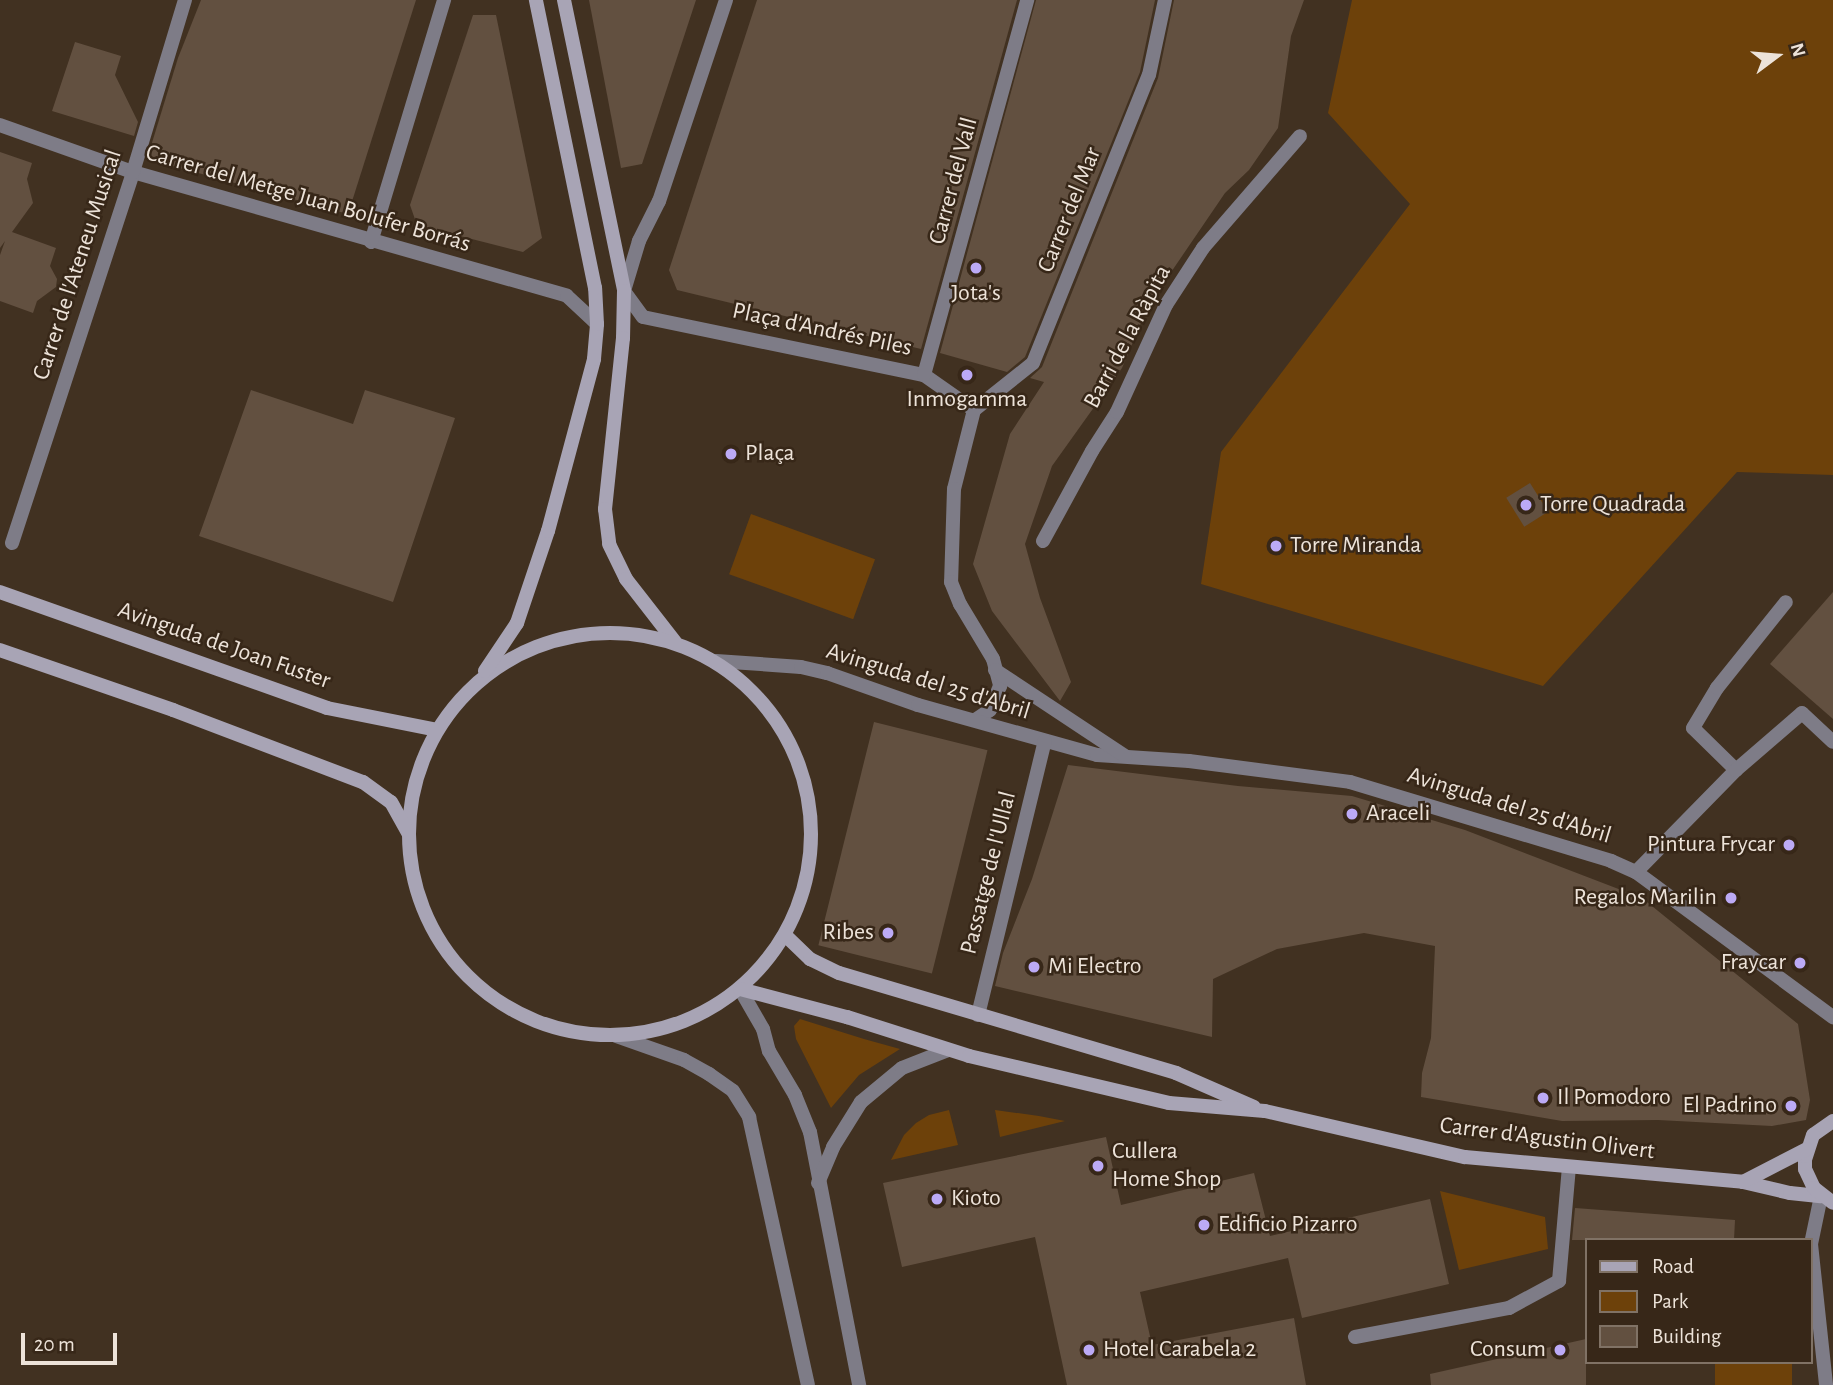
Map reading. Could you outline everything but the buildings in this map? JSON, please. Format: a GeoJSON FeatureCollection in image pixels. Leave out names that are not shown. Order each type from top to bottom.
{"type":"FeatureCollection","features":[{"type":"Feature","properties":{"kind":"street","name":"Carrer de l'Ateneu Musical"},"geometry":{"type":"LineString","coordinates":[[12,543],[186,0]]}},
{"type":"Feature","properties":{"kind":"street"},"geometry":{"type":"LineString","coordinates":[[371,242],[444,0]]}},
{"type":"Feature","properties":{"kind":"street"},"geometry":{"type":"LineString","coordinates":[[536,0],[595,288],[597,324],[594,359],[548,531],[517,623],[479,679],[457,702],[437,730],[416,779],[408,834],[411,863],[427,919],[459,968],[504,1006],[558,1029],[616,1036],[684,1060],[733,1091],[749,1117],[808,1385]]}},
{"type":"Feature","properties":{"kind":"street"},"geometry":{"type":"LineString","coordinates":[[564,0],[624,291],[623,338],[605,509],[609,544],[626,579],[675,642]]}},
{"type":"Feature","properties":{"kind":"street"},"geometry":{"type":"LineString","coordinates":[[624,291],[639,241],[659,201],[726,0]]}},
{"type":"Feature","properties":{"kind":"street","name":"Carrer del Vall"},"geometry":{"type":"LineString","coordinates":[[924,375],[1027,0]]}},
{"type":"Feature","properties":{"kind":"street","name":"Carrer del Mar"},"geometry":{"type":"LineString","coordinates":[[974,410],[1032,363],[1149,75],[1165,0]]}},
{"type":"Feature","properties":{"kind":"street","name":"Carrer del Metge Juan Bolufer Borrás"},"geometry":{"type":"LineString","coordinates":[[0,125],[133,172],[568,296],[597,324]]}},
{"type":"Feature","properties":{"kind":"street","name":"Barri de la Ràpita"},"geometry":{"type":"LineString","coordinates":[[1044,541],[1092,451],[1117,412],[1166,305],[1203,248],[1300,136]]}},
{"type":"Feature","properties":{"kind":"street","name":"Plaça d'Andrés Piles"},"geometry":{"type":"LineString","coordinates":[[624,291],[643,317],[924,375],[974,410]]}},
{"type":"Feature","properties":{"kind":"street"},"geometry":{"type":"LineString","coordinates":[[974,410],[954,489],[951,582],[960,604],[993,659],[1000,687],[990,710],[975,720]]}},
{"type":"Feature","properties":{"kind":"street","name":"Avinguda de Joan Fuster"},"geometry":{"type":"LineString","coordinates":[[0,592],[327,708],[437,730]]}},
{"type":"Feature","properties":{"kind":"street"},"geometry":{"type":"LineString","coordinates":[[1736,770],[1693,728],[1717,688],[1786,603]]}},
{"type":"Feature","properties":{"kind":"street"},"geometry":{"type":"LineString","coordinates":[[479,679],[513,656],[552,640],[579,635],[634,633],[675,642],[716,662],[763,702],[796,754],[811,815],[807,877],[785,935],[765,964],[740,989],[715,1007],[684,1023],[650,1032],[616,1036]]}},
{"type":"Feature","properties":{"kind":"street"},"geometry":{"type":"LineString","coordinates":[[0,650],[183,713],[363,782],[390,802],[408,834]]}},
{"type":"Feature","properties":{"kind":"street","name":"Avinguda del 25 d'Abril"},"geometry":{"type":"LineString","coordinates":[[716,662],[801,667],[827,673],[1097,755],[1189,761],[1350,782],[1562,845],[1636,872],[1833,1017]]}},
{"type":"Feature","properties":{"kind":"street","name":"Avinguda del 25 d'Abril"},"geometry":{"type":"LineString","coordinates":[[995,670],[1125,757]]}},
{"type":"Feature","properties":{"kind":"street"},"geometry":{"type":"LineString","coordinates":[[1636,872],[1736,770],[1802,713],[1833,742]]}},
{"type":"Feature","properties":{"kind":"street","name":"Passatge de l'Ullal"},"geometry":{"type":"LineString","coordinates":[[978,1015],[1045,741]]}},
{"type":"Feature","properties":{"kind":"street"},"geometry":{"type":"LineString","coordinates":[[785,935],[810,960],[839,973],[1176,1073],[1265,1111]]}},
{"type":"Feature","properties":{"kind":"street"},"geometry":{"type":"LineString","coordinates":[[740,989],[848,1017],[948,1050],[1169,1103],[1265,1111]]}},
{"type":"Feature","properties":{"kind":"street"},"geometry":{"type":"LineString","coordinates":[[740,989],[762,1029],[769,1051],[795,1095],[810,1132],[818,1185],[859,1385]]}},
{"type":"Feature","properties":{"kind":"street"},"geometry":{"type":"LineString","coordinates":[[818,1185],[833,1147],[861,1102],[902,1069],[948,1050]]}},
{"type":"Feature","properties":{"kind":"street","name":"Carrer d'Agustin Olivert"},"geometry":{"type":"LineString","coordinates":[[1265,1111],[1465,1157],[1743,1182],[1827,1199]]}},
{"type":"Feature","properties":{"kind":"street"},"geometry":{"type":"LineString","coordinates":[[1812,1241],[1827,1199],[1805,1169],[1807,1149],[1813,1135],[1833,1121]]}},
{"type":"Feature","properties":{"kind":"street"},"geometry":{"type":"LineString","coordinates":[[1743,1182],[1807,1149]]}},
{"type":"Feature","properties":{"kind":"street"},"geometry":{"type":"LineString","coordinates":[[1355,1337],[1509,1308],[1559,1280],[1569,1167]]}},
{"type":"Feature","properties":{"kind":"street"},"geometry":{"type":"LineString","coordinates":[[1812,1253],[1826,1385]]}},
{"type":"Feature","properties":{"kind":"green space"},"geometry":{"type":"Polygon","coordinates":[[[1352,0],[1833,0],[1833,475],[1737,472],[1543,686],[1201,584],[1221,452],[1410,204],[1328,113],[1352,0]]]}},
{"type":"Feature","properties":{"kind":"green space"},"geometry":{"type":"Polygon","coordinates":[[[751,514],[875,559],[853,619],[729,574],[751,514]]]}},
{"type":"Feature","properties":{"kind":"green space"},"geometry":{"type":"Polygon","coordinates":[[[800,1019],[900,1049],[859,1075],[831,1108],[796,1039],[794,1026],[800,1019]]]}},
{"type":"Feature","properties":{"kind":"green space"},"geometry":{"type":"Polygon","coordinates":[[[949,1110],[958,1145],[891,1160],[904,1135],[916,1123],[929,1115],[949,1110]]]}},
{"type":"Feature","properties":{"kind":"green space"},"geometry":{"type":"Polygon","coordinates":[[[995,1110],[1039,1116],[1065,1121],[1000,1137],[995,1110]]]}},
{"type":"Feature","properties":{"kind":"green space"},"geometry":{"type":"Polygon","coordinates":[[[1440,1191],[1545,1217],[1548,1249],[1459,1270],[1440,1191]]]}},
{"type":"Feature","properties":{"kind":"green space"},"geometry":{"type":"Polygon","coordinates":[[[1715,1364],[1792,1364],[1792,1385],[1715,1385],[1715,1364]]]}},
{"type":"Feature","properties":{"kind":"place","name":"Jota's"},"geometry":{"type":"Point","coordinates":[976,268]}},
{"type":"Feature","properties":{"kind":"place","name":"Inmogamma"},"geometry":{"type":"Point","coordinates":[967,375]}},
{"type":"Feature","properties":{"kind":"place","name":"Plaça"},"geometry":{"type":"Point","coordinates":[731,454]}},
{"type":"Feature","properties":{"kind":"place","name":"Torre Quadrada"},"geometry":{"type":"Point","coordinates":[1526,505]}},
{"type":"Feature","properties":{"kind":"place","name":"Torre Miranda"},"geometry":{"type":"Point","coordinates":[1276,546]}},
{"type":"Feature","properties":{"kind":"place","name":"Araceli"},"geometry":{"type":"Point","coordinates":[1352,814]}},
{"type":"Feature","properties":{"kind":"place","name":"Pintura Frycar"},"geometry":{"type":"Point","coordinates":[1789,845]}},
{"type":"Feature","properties":{"kind":"place","name":"Regalos Marilin"},"geometry":{"type":"Point","coordinates":[1731,898]}},
{"type":"Feature","properties":{"kind":"place","name":"Ribes"},"geometry":{"type":"Point","coordinates":[888,933]}},
{"type":"Feature","properties":{"kind":"place","name":"Fraycar"},"geometry":{"type":"Point","coordinates":[1800,963]}},
{"type":"Feature","properties":{"kind":"place","name":"Mi Electro"},"geometry":{"type":"Point","coordinates":[1034,967]}},
{"type":"Feature","properties":{"kind":"place","name":"Il Pomodoro"},"geometry":{"type":"Point","coordinates":[1543,1098]}},
{"type":"Feature","properties":{"kind":"place","name":"El Padrino"},"geometry":{"type":"Point","coordinates":[1791,1106]}},
{"type":"Feature","properties":{"kind":"place","name":"Cullera Home Shop"},"geometry":{"type":"Point","coordinates":[1098,1166]}},
{"type":"Feature","properties":{"kind":"place","name":"Kioto"},"geometry":{"type":"Point","coordinates":[937,1199]}},
{"type":"Feature","properties":{"kind":"place","name":"Edificio Pizarro"},"geometry":{"type":"Point","coordinates":[1204,1225]}},
{"type":"Feature","properties":{"kind":"place","name":"Hotel Carabela 2"},"geometry":{"type":"Point","coordinates":[1089,1350]}},
{"type":"Feature","properties":{"kind":"place","name":"Consum"},"geometry":{"type":"Point","coordinates":[1560,1350]}}]}
